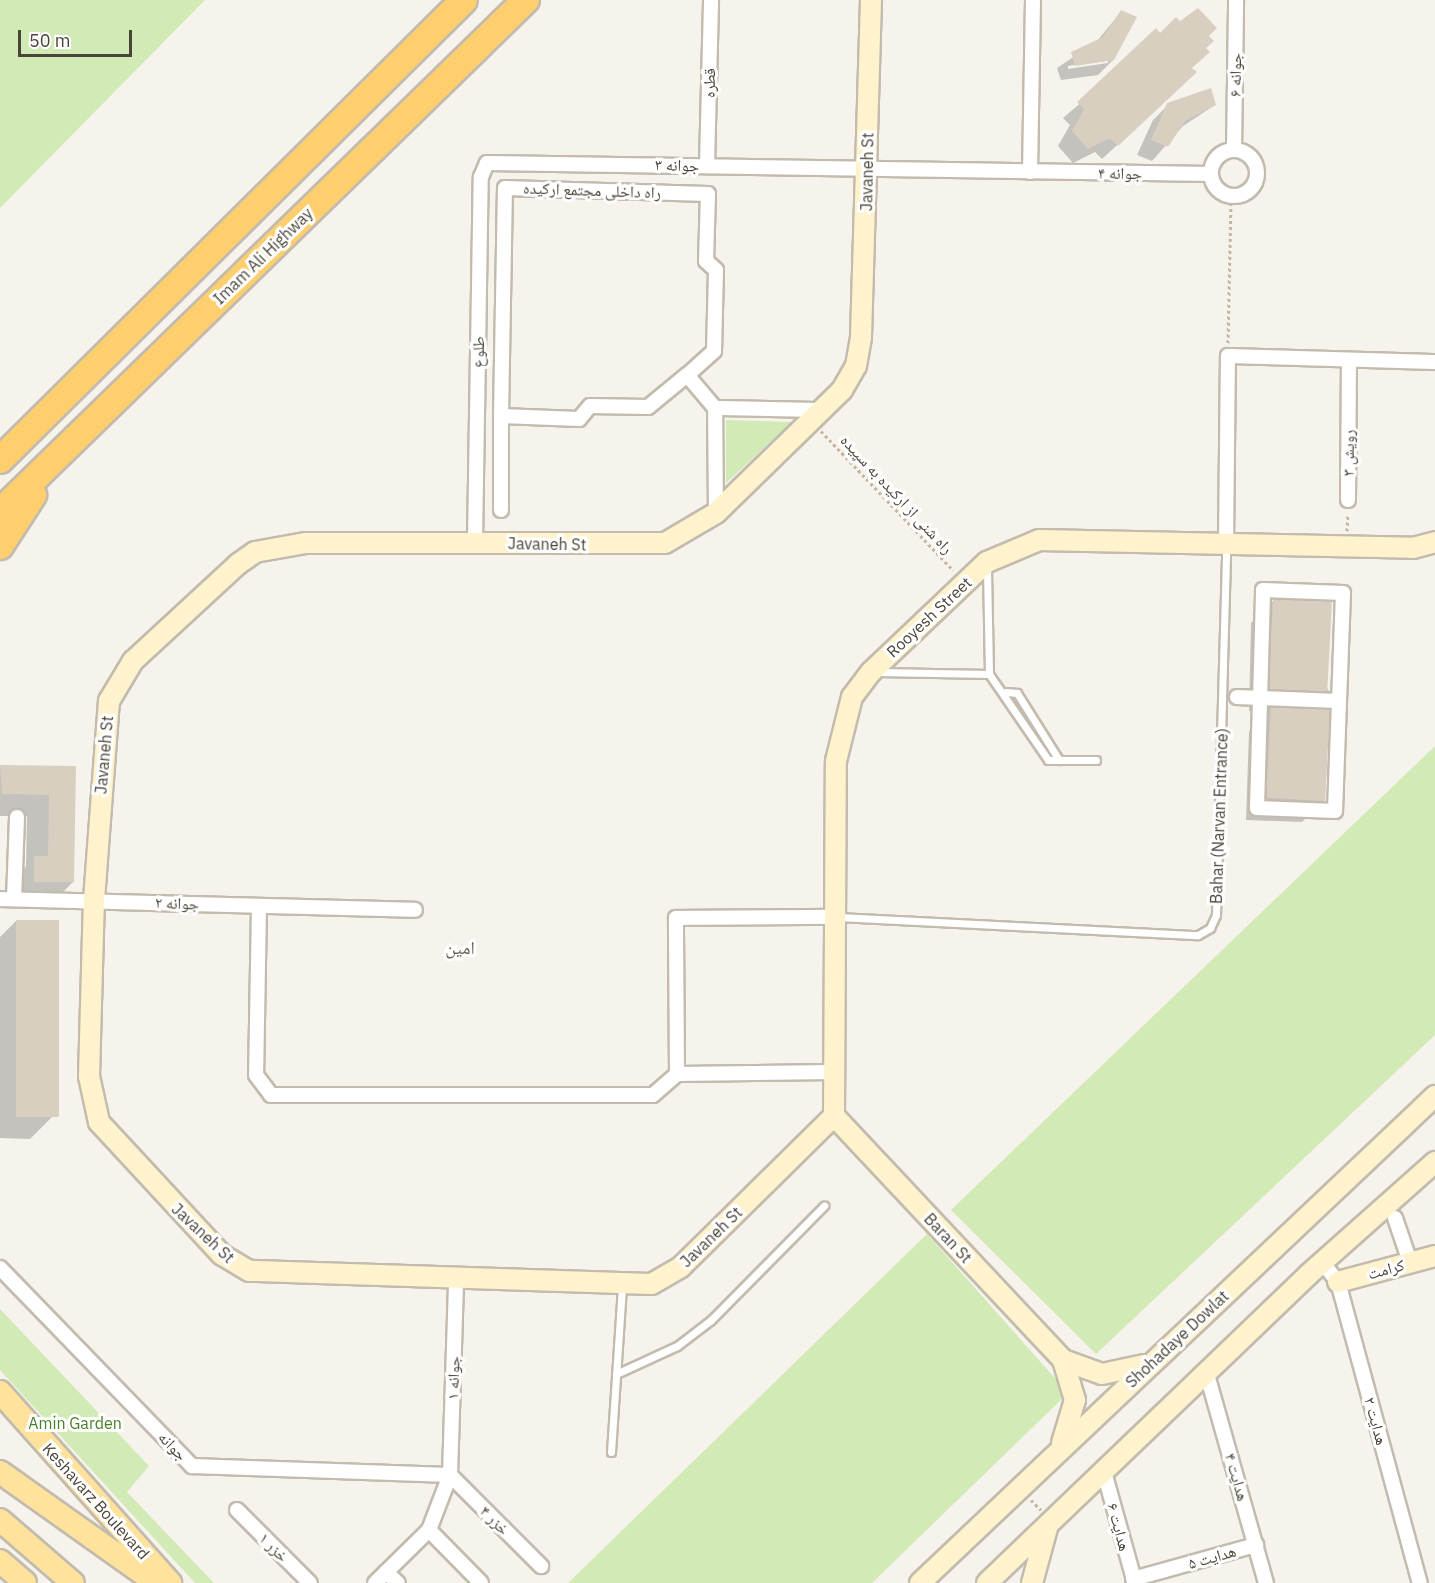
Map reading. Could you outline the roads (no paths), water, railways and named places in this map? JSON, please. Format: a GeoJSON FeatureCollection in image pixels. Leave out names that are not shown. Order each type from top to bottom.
{"type":"FeatureCollection","features":[{"type":"Feature","properties":{"kind":"highway"},"geometry":{"type":"LineString","coordinates":[[0,460],[464,0]]}},
{"type":"Feature","properties":{"kind":"highway","name":"Imam Ali Highway"},"geometry":{"type":"LineString","coordinates":[[0,512],[526,0]]}},
{"type":"Feature","properties":{"kind":"highway"},"geometry":{"type":"LineString","coordinates":[[0,451],[33,426]]}},
{"type":"Feature","properties":{"kind":"highway"},"geometry":{"type":"LineString","coordinates":[[0,546],[59,454]]}},
{"type":"Feature","properties":{"kind":"main road","name":"Keshavarz Boulevard"},"geometry":{"type":"LineString","coordinates":[[0,1392],[170,1583]]}},
{"type":"Feature","properties":{"kind":"main road"},"geometry":{"type":"LineString","coordinates":[[0,1472],[157,1583]]}},
{"type":"Feature","properties":{"kind":"main road"},"geometry":{"type":"LineString","coordinates":[[0,1520],[73,1583]]}},
{"type":"Feature","properties":{"kind":"main road"},"geometry":{"type":"LineString","coordinates":[[0,1561],[25,1583]]}},
{"type":"Feature","properties":{"kind":"street","name":"قطره"},"geometry":{"type":"LineString","coordinates":[[707,166],[711,0]]}},
{"type":"Feature","properties":{"kind":"street","name":"Javaneh St"},"geometry":{"type":"LineString","coordinates":[[834,1116],[681,1267],[651,1284],[456,1282],[249,1271],[222,1255],[110,1140],[91,1101],[89,1076],[94,900],[108,701],[133,661],[255,552],[306,543],[665,543],[716,513],[817,416],[856,366],[867,171],[871,0]]}},
{"type":"Feature","properties":{"kind":"street"},"geometry":{"type":"LineString","coordinates":[[1030,172],[1033,0]]}},
{"type":"Feature","properties":{"kind":"street","name":"جوانه ۶"},"geometry":{"type":"LineString","coordinates":[[1234,150],[1236,0]]}},
{"type":"Feature","properties":{"kind":"street"},"geometry":{"type":"LineString","coordinates":[[1234,150],[1253,160],[1257,175],[1245,193],[1231,196],[1219,191],[1211,174],[1220,155],[1234,150]]}},
{"type":"Feature","properties":{"kind":"street","name":"جوانه ۳"},"geometry":{"type":"LineString","coordinates":[[487,163],[867,171]]}},
{"type":"Feature","properties":{"kind":"street","name":"طلوع"},"geometry":{"type":"LineString","coordinates":[[475,542],[481,177],[487,163]]}},
{"type":"Feature","properties":{"kind":"street","name":"جوانه ۴"},"geometry":{"type":"LineString","coordinates":[[867,171],[1211,174]]}},
{"type":"Feature","properties":{"kind":"street","name":"راه داخلی مجتمع ارکیده"},"geometry":{"type":"LineString","coordinates":[[501,416],[579,419],[590,406],[648,407],[714,351],[716,270],[706,261],[708,194],[506,188],[501,416],[501,510]]}},
{"type":"Feature","properties":{"kind":"street"},"geometry":{"type":"LineString","coordinates":[[1226,543],[1228,356],[1435,362]]}},
{"type":"Feature","properties":{"kind":"street","name":"رویش ۳"},"geometry":{"type":"LineString","coordinates":[[1348,360],[1348,500]]}},
{"type":"Feature","properties":{"kind":"street"},"geometry":{"type":"LineString","coordinates":[[687,375],[715,408],[716,513]]}},
{"type":"Feature","properties":{"kind":"street"},"geometry":{"type":"LineString","coordinates":[[715,408],[817,416]]}},
{"type":"Feature","properties":{"kind":"street","name":"Rooyesh Street"},"geometry":{"type":"LineString","coordinates":[[834,1116],[837,761],[852,697],[871,672],[987,562],[1013,548],[1070,537],[1413,548],[1435,542]]}},
{"type":"Feature","properties":{"kind":"street"},"geometry":{"type":"LineString","coordinates":[[1263,590],[1342,593],[1338,701],[1335,812],[1257,808],[1263,590]]}},
{"type":"Feature","properties":{"kind":"street"},"geometry":{"type":"LineString","coordinates":[[1237,697],[1338,701]]}},
{"type":"Feature","properties":{"kind":"street"},"geometry":{"type":"LineString","coordinates":[[7,899],[16,816]]}},
{"type":"Feature","properties":{"kind":"street","name":"جوانه ۲"},"geometry":{"type":"LineString","coordinates":[[7,899],[416,910]]}},
{"type":"Feature","properties":{"kind":"street"},"geometry":{"type":"LineString","coordinates":[[259,907],[256,1075],[271,1095],[653,1095],[677,1074],[834,1072]]}},
{"type":"Feature","properties":{"kind":"street"},"geometry":{"type":"LineString","coordinates":[[677,1074],[676,918],[835,917]]}},
{"type":"Feature","properties":{"kind":"street","name":"Shohadaye Dowlat"},"geometry":{"type":"LineString","coordinates":[[920,1583],[1151,1362],[1435,1096]]}},
{"type":"Feature","properties":{"kind":"street","name":"Baran St"},"geometry":{"type":"LineString","coordinates":[[834,1116],[1063,1360]]}},
{"type":"Feature","properties":{"kind":"street"},"geometry":{"type":"LineString","coordinates":[[987,1583],[1206,1371],[1435,1162]]}},
{"type":"Feature","properties":{"kind":"street"},"geometry":{"type":"LineString","coordinates":[[1395,1218],[1410,1262]]}},
{"type":"Feature","properties":{"kind":"street","name":"کرامت"},"geometry":{"type":"LineString","coordinates":[[1338,1282],[1435,1256]]}},
{"type":"Feature","properties":{"kind":"street","name":"هدایت ۲"},"geometry":{"type":"LineString","coordinates":[[1323,1263],[1338,1282],[1420,1583]]}},
{"type":"Feature","properties":{"kind":"street","name":"جوانه"},"geometry":{"type":"LineString","coordinates":[[0,1268],[192,1466],[450,1475]]}},
{"type":"Feature","properties":{"kind":"street","name":"جوانه ۱"},"geometry":{"type":"LineString","coordinates":[[429,1530],[450,1475],[456,1282]]}},
{"type":"Feature","properties":{"kind":"street"},"geometry":{"type":"LineString","coordinates":[[1063,1360],[1102,1374],[1151,1362]]}},
{"type":"Feature","properties":{"kind":"street"},"geometry":{"type":"LineString","coordinates":[[1058,1450],[1075,1400],[1063,1360]]}},
{"type":"Feature","properties":{"kind":"street","name":"هدایت ۴"},"geometry":{"type":"LineString","coordinates":[[1206,1371],[1266,1583]]}},
{"type":"Feature","properties":{"kind":"street","name":"هدایت ۶"},"geometry":{"type":"LineString","coordinates":[[1104,1472],[1134,1581]]}},
{"type":"Feature","properties":{"kind":"street","name":"خزر ۴"},"geometry":{"type":"LineString","coordinates":[[450,1475],[541,1566]]}},
{"type":"Feature","properties":{"kind":"street","name":"خزر ۱"},"geometry":{"type":"LineString","coordinates":[[237,1510],[310,1583]]}},
{"type":"Feature","properties":{"kind":"street"},"geometry":{"type":"LineString","coordinates":[[1032,1583],[1038,1548],[1051,1520]]}},
{"type":"Feature","properties":{"kind":"street"},"geometry":{"type":"LineString","coordinates":[[375,1583],[429,1530],[481,1583]]}},
{"type":"Feature","properties":{"kind":"street","name":"هدایت ۵"},"geometry":{"type":"LineString","coordinates":[[1134,1581],[1256,1545]]}},
{"type":"Feature","properties":{"kind":"street"},"geometry":{"type":"LineString","coordinates":[[386,1572],[398,1583]]}},
{"type":"Feature","properties":{"kind":"lane","name":"Bahar (Narvan Entrance)"},"geometry":{"type":"LineString","coordinates":[[835,917],[1198,935],[1210,928],[1216,915],[1226,543]]}},
{"type":"Feature","properties":{"kind":"lane"},"geometry":{"type":"LineString","coordinates":[[987,562],[989,674],[1006,692],[1017,693],[1059,760],[1096,760]]}},
{"type":"Feature","properties":{"kind":"lane"},"geometry":{"type":"LineString","coordinates":[[871,672],[989,674]]}},
{"type":"Feature","properties":{"kind":"lane"},"geometry":{"type":"LineString","coordinates":[[1222,696],[1237,697]]}},
{"type":"Feature","properties":{"kind":"lane"},"geometry":{"type":"LineString","coordinates":[[616,1374],[677,1346],[711,1320],[824,1206]]}},
{"type":"Feature","properties":{"kind":"lane"},"geometry":{"type":"LineString","coordinates":[[611,1452],[622,1285]]}},
{"type":"Feature","properties":{"kind":"district","name":"امین"},"geometry":{"type":"Point","coordinates":[460,948]}},
{"type":"Feature","properties":{"kind":"park label","name":"Amin Garden"},"geometry":{"type":"Point","coordinates":[75,1423]}}]}
